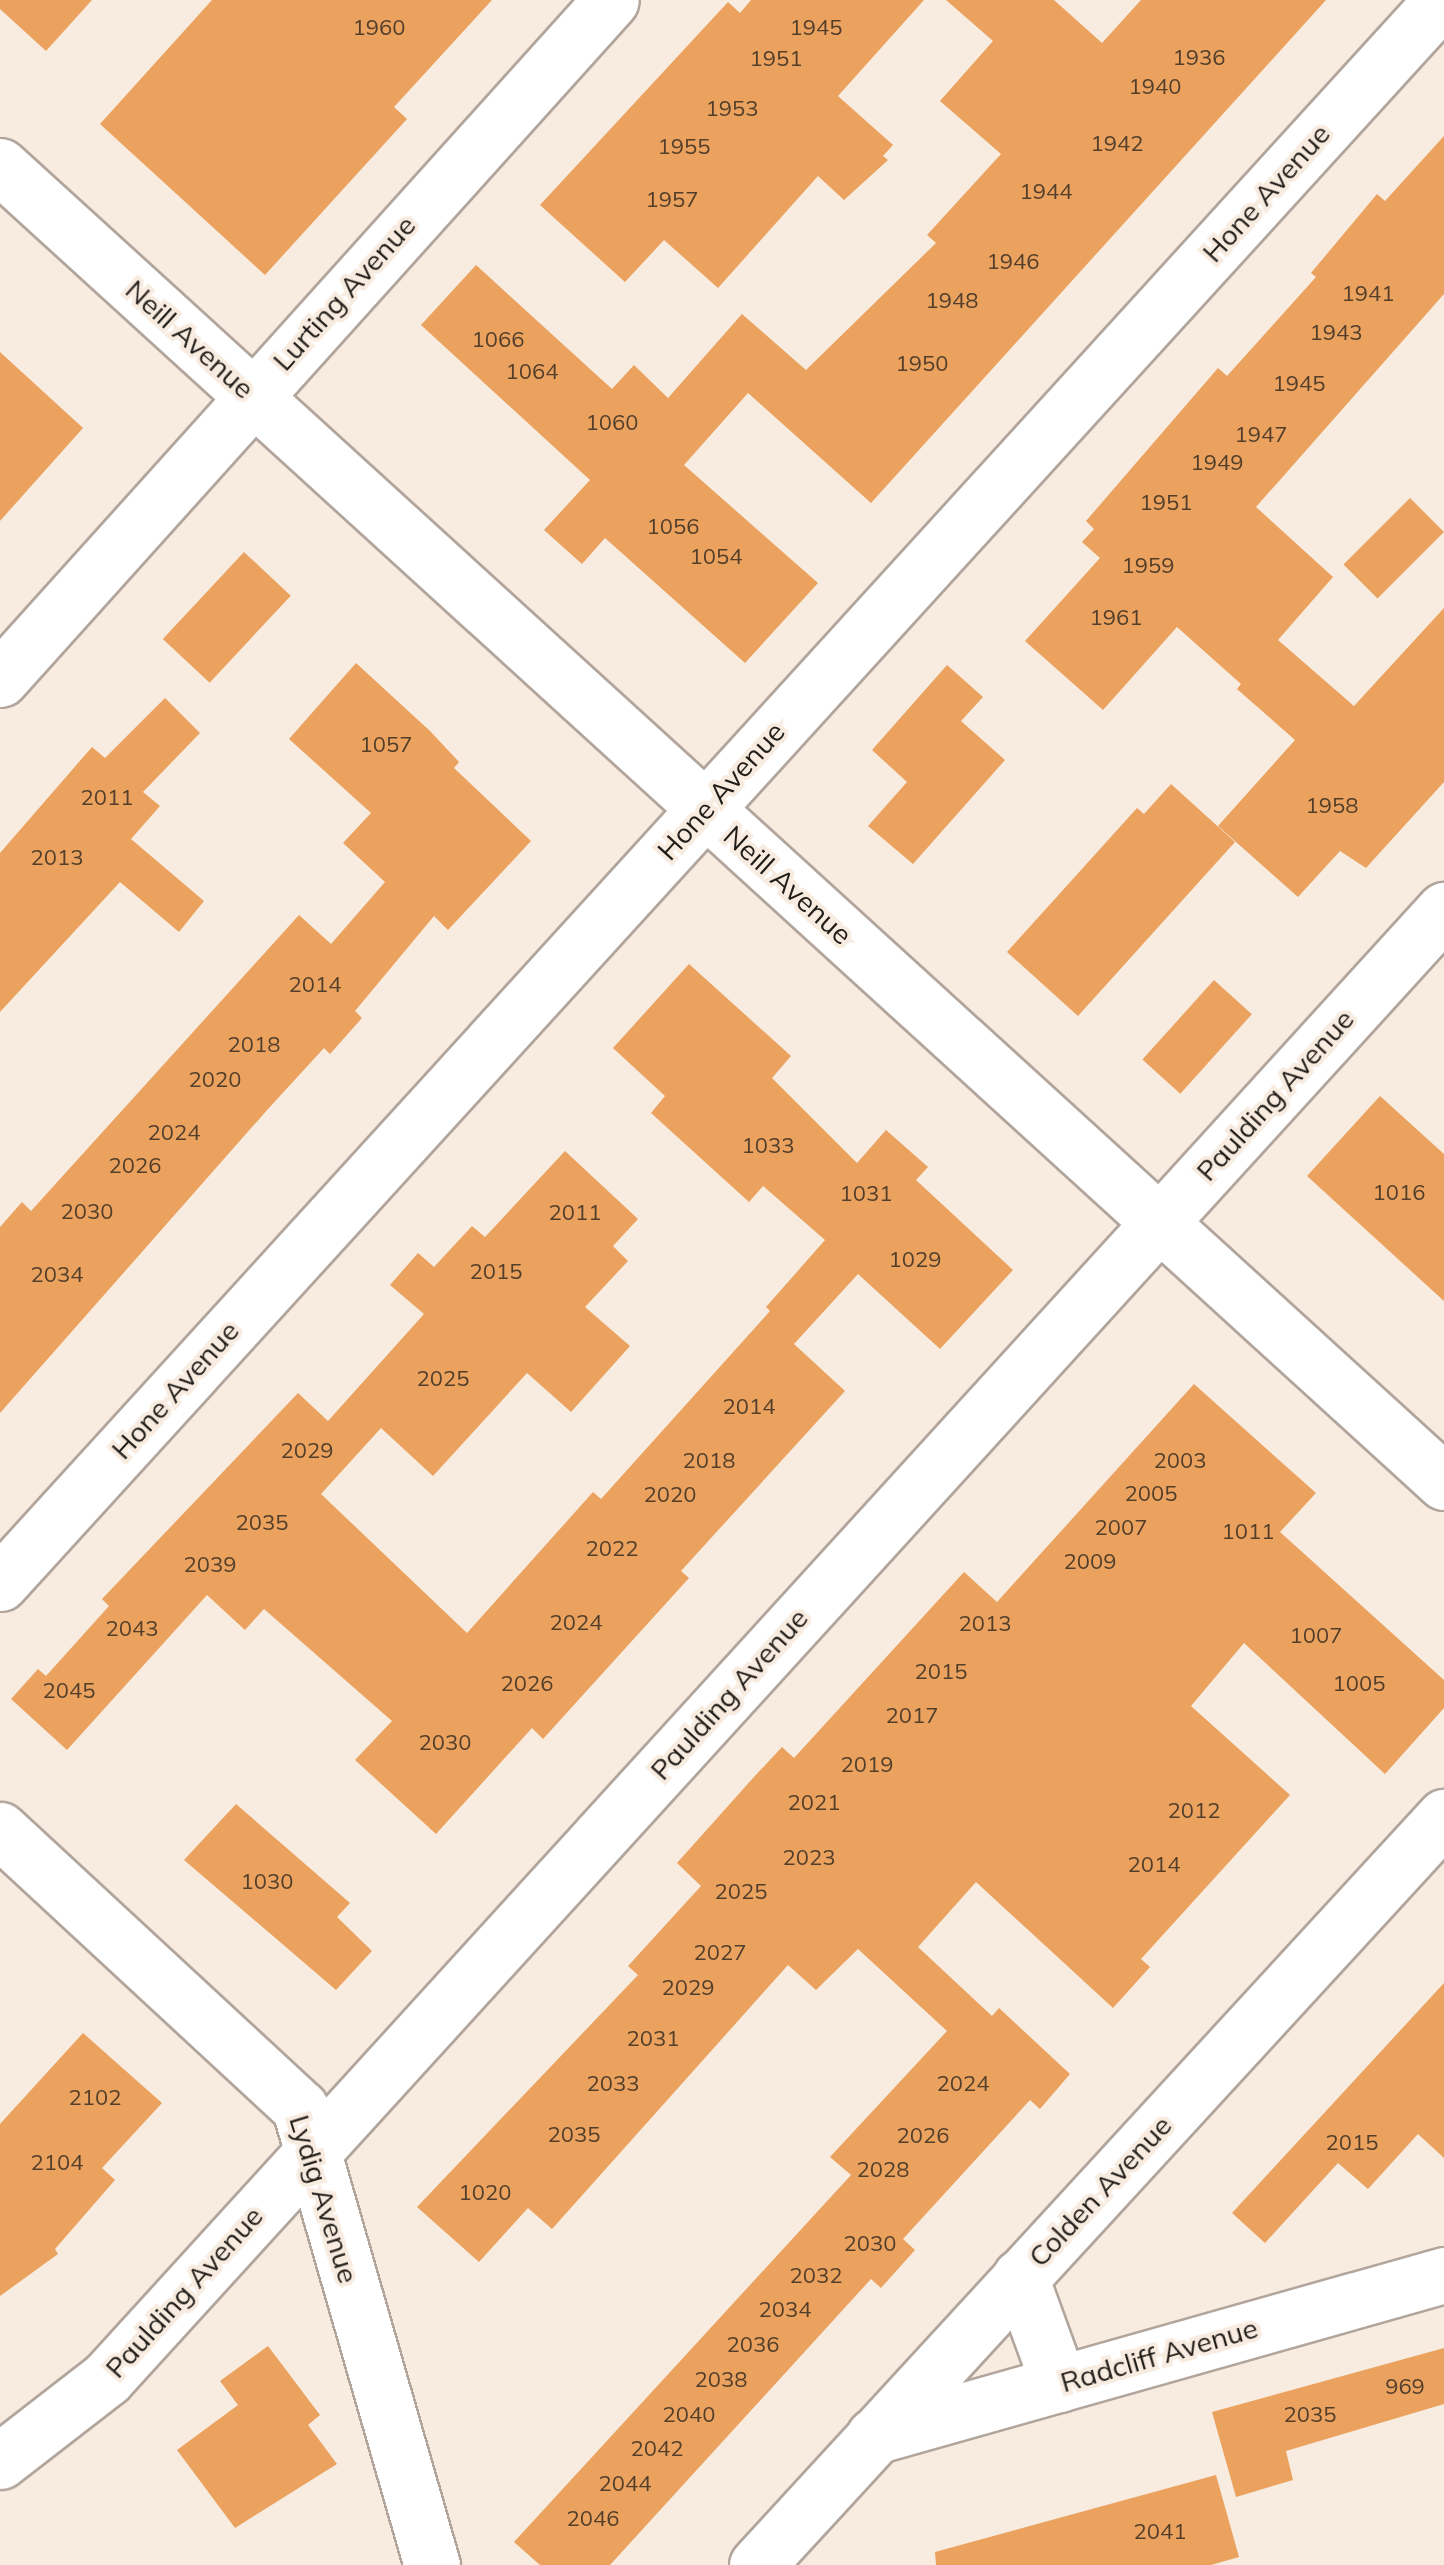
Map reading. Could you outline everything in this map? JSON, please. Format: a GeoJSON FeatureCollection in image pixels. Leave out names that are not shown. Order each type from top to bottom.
{"type":"FeatureCollection","features":[{"type":"Feature","properties":{"kind":"street","name":"Lurting Avenue"},"geometry":{"type":"LineString","coordinates":[[0,679],[251,395],[611,0]]}},
{"type":"Feature","properties":{"kind":"street","name":"Hone Avenue"},"geometry":{"type":"LineString","coordinates":[[0,1583],[1442,0]]}},
{"type":"Feature","properties":{"kind":"street","name":"Neill Avenue"},"geometry":{"type":"LineString","coordinates":[[0,166],[1444,1482]]}},
{"type":"Feature","properties":{"kind":"street","name":"Paulding Avenue"},"geometry":{"type":"LineString","coordinates":[[0,2462],[107,2378],[1444,910]]}},
{"type":"Feature","properties":{"kind":"street","name":"Colden Avenue"},"geometry":{"type":"LineString","coordinates":[[756,2565],[1444,1817]]}},
{"type":"Feature","properties":{"kind":"street","name":"Lydig Avenue"},"geometry":{"type":"LineString","coordinates":[[0,1830],[300,2108],[432,2565]]}},
{"type":"Feature","properties":{"kind":"street","name":"Radcliff Avenue"},"geometry":{"type":"LineString","coordinates":[[874,2436],[1444,2275]]}},
{"type":"Feature","properties":{"kind":"street"},"geometry":{"type":"LineString","coordinates":[[1020,2277],[1059,2384]]}},
{"type":"Feature","properties":{"kind":"building"},"geometry":{"type":"Polygon","coordinates":[[[0,0],[92,0],[46,51],[0,9],[0,0]]]}},
{"type":"Feature","properties":{"kind":"building"},"geometry":{"type":"Polygon","coordinates":[[[212,0],[492,0],[394,107],[407,119],[265,275],[100,124],[212,0]]]}},
{"type":"Feature","properties":{"kind":"building"},"geometry":{"type":"Polygon","coordinates":[[[751,0],[924,0],[838,96],[893,145],[883,156],[888,160],[844,200],[818,176],[718,288],[664,240],[625,282],[540,205],[728,2],[740,13],[751,0]]]}},
{"type":"Feature","properties":{"kind":"building"},"geometry":{"type":"Polygon","coordinates":[[[946,0],[1054,0],[1102,43],[1141,0],[1326,0],[871,503],[748,393],[684,465],[818,583],[745,663],[605,538],[582,564],[544,530],[590,480],[421,325],[476,265],[612,389],[634,365],[668,398],[742,314],[806,370],[936,243],[927,235],[1001,154],[940,101],[993,41],[946,0]]]}},
{"type":"Feature","properties":{"kind":"building"},"geometry":{"type":"Polygon","coordinates":[[[1444,136],[1444,294],[1256,507],[1333,577],[1278,640],[1354,706],[1444,608],[1444,782],[1366,868],[1340,851],[1298,897],[1218,826],[1295,740],[1237,689],[1241,684],[1177,627],[1103,710],[1025,641],[1100,558],[1082,542],[1094,529],[1086,521],[1218,368],[1227,376],[1316,277],[1311,273],[1377,194],[1385,201],[1444,136]]]}},
{"type":"Feature","properties":{"kind":"building"},"geometry":{"type":"Polygon","coordinates":[[[0,352],[83,428],[0,521],[0,352]]]}},
{"type":"Feature","properties":{"kind":"building"},"geometry":{"type":"Polygon","coordinates":[[[1410,498],[1444,532],[1377,598],[1344,564],[1410,498]]]}},
{"type":"Feature","properties":{"kind":"building"},"geometry":{"type":"Polygon","coordinates":[[[244,552],[291,596],[210,683],[163,639],[244,552]]]}},
{"type":"Feature","properties":{"kind":"building"},"geometry":{"type":"Polygon","coordinates":[[[356,663],[430,731],[459,762],[454,768],[531,841],[448,930],[434,916],[355,1011],[362,1018],[330,1054],[324,1048],[268,1109],[0,1413],[0,1227],[22,1202],[31,1211],[299,915],[331,944],[385,882],[343,843],[371,813],[289,739],[356,663]]]}},
{"type":"Feature","properties":{"kind":"building"},"geometry":{"type":"Polygon","coordinates":[[[947,665],[983,697],[961,721],[1005,760],[913,864],[868,826],[907,782],[872,750],[947,665]]]}},
{"type":"Feature","properties":{"kind":"building"},"geometry":{"type":"Polygon","coordinates":[[[165,698],[200,733],[143,792],[160,806],[131,839],[204,901],[179,932],[120,882],[0,1012],[0,853],[92,747],[105,758],[165,698]]]}},
{"type":"Feature","properties":{"kind":"building"},"geometry":{"type":"Polygon","coordinates":[[[1171,784],[1235,842],[1078,1016],[1007,952],[1137,808],[1144,814],[1171,784]]]}},
{"type":"Feature","properties":{"kind":"building"},"geometry":{"type":"Polygon","coordinates":[[[689,964],[791,1056],[772,1078],[857,1163],[886,1130],[928,1167],[916,1180],[1013,1270],[940,1349],[858,1274],[794,1344],[845,1391],[681,1571],[689,1578],[543,1739],[532,1728],[436,1834],[355,1760],[392,1721],[264,1609],[245,1630],[207,1595],[67,1750],[11,1699],[38,1669],[46,1676],[109,1606],[102,1599],[298,1393],[328,1421],[424,1314],[390,1285],[418,1253],[434,1267],[472,1226],[485,1237],[565,1151],[638,1219],[613,1246],[628,1261],[585,1307],[630,1346],[571,1412],[527,1373],[433,1476],[381,1428],[321,1494],[467,1633],[593,1492],[601,1499],[770,1311],[766,1307],[825,1240],[763,1186],[749,1202],[651,1113],[665,1096],[613,1048],[689,964]]]}},
{"type":"Feature","properties":{"kind":"building"},"geometry":{"type":"Polygon","coordinates":[[[1214,980],[1252,1014],[1180,1094],[1142,1060],[1214,980]]]}},
{"type":"Feature","properties":{"kind":"building"},"geometry":{"type":"Polygon","coordinates":[[[1380,1096],[1444,1154],[1444,1301],[1307,1176],[1380,1096]]]}},
{"type":"Feature","properties":{"kind":"building"},"geometry":{"type":"Polygon","coordinates":[[[1194,1384],[1316,1493],[1280,1532],[1444,1680],[1444,1708],[1385,1774],[1244,1643],[1191,1706],[1290,1795],[1141,1959],[1150,1967],[1113,2008],[976,1882],[918,1947],[992,2016],[999,2008],[1070,2074],[1040,2109],[1030,2100],[903,2239],[915,2250],[881,2288],[871,2279],[610,2565],[540,2565],[514,2542],[851,2175],[830,2157],[947,2031],[858,1949],[816,1990],[788,1965],[552,2229],[528,2208],[479,2262],[417,2207],[638,1975],[628,1966],[701,1886],[677,1863],[782,1747],[794,1758],[964,1572],[997,1602],[1194,1384]]]}},
{"type":"Feature","properties":{"kind":"building"},"geometry":{"type":"Polygon","coordinates":[[[236,1804],[350,1903],[337,1917],[372,1951],[336,1990],[184,1860],[236,1804]]]}},
{"type":"Feature","properties":{"kind":"building"},"geometry":{"type":"Polygon","coordinates":[[[1444,1983],[1444,2158],[1418,2134],[1368,2189],[1338,2163],[1265,2243],[1232,2213],[1444,1983]]]}},
{"type":"Feature","properties":{"kind":"building"},"geometry":{"type":"Polygon","coordinates":[[[83,2033],[162,2103],[102,2168],[115,2180],[55,2249],[58,2254],[0,2296],[0,2124],[83,2033]]]}},
{"type":"Feature","properties":{"kind":"building"},"geometry":{"type":"Polygon","coordinates":[[[268,2346],[320,2415],[308,2425],[337,2464],[235,2528],[177,2450],[238,2405],[220,2381],[268,2346]]]}},
{"type":"Feature","properties":{"kind":"building"},"geometry":{"type":"Polygon","coordinates":[[[1444,2348],[1444,2404],[1286,2451],[1293,2480],[1236,2497],[1212,2412],[1444,2348]]]}},
{"type":"Feature","properties":{"kind":"building"},"geometry":{"type":"Polygon","coordinates":[[[1216,2475],[1239,2557],[1211,2565],[936,2565],[935,2552],[1216,2475]]]}}]}
